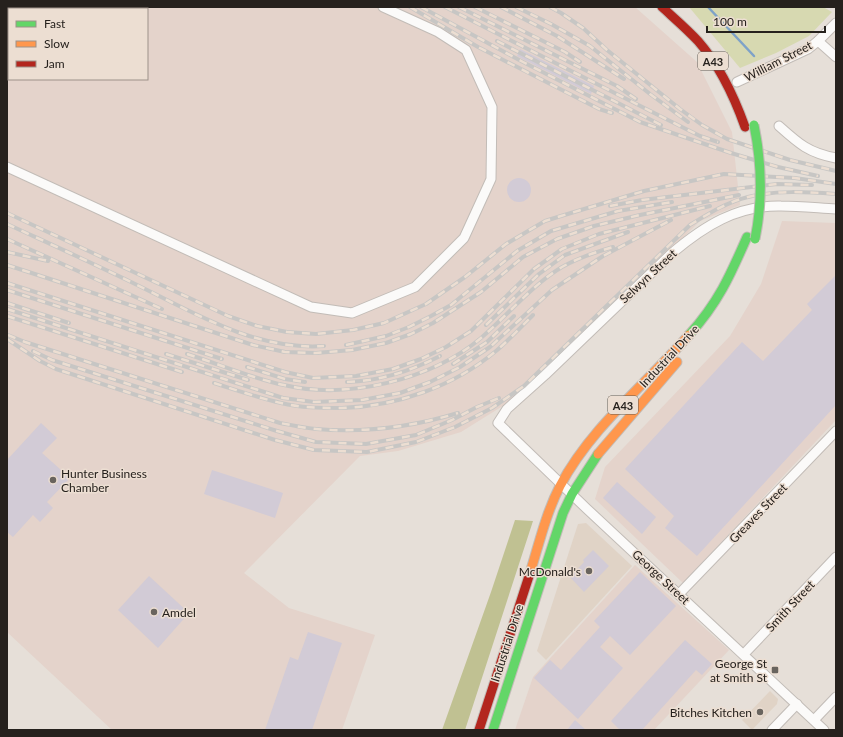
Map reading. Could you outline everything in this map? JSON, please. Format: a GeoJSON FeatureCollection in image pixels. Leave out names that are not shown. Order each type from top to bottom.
{"type":"FeatureCollection","features":[{"type":"Feature","properties":{"kind":"highway","name":"Industrial Drive"},"geometry":{"type":"LineString","coordinates":[[662,7],[697,41],[714,62],[749,126]]}},
{"type":"Feature","properties":{"kind":"highway","name":"A43"},"geometry":{"type":"LineString","coordinates":[[680,11],[708,39],[724,61]]}},
{"type":"Feature","properties":{"kind":"highway","name":"Industrial Drive"},"geometry":{"type":"LineString","coordinates":[[479,730],[552,505],[561,484],[584,450],[598,433],[711,309],[752,240],[760,212],[762,184],[760,155],[749,126],[738,86]]}},
{"type":"Feature","properties":{"kind":"highway","name":"Industrial Drive"},"geometry":{"type":"LineString","coordinates":[[493,730],[563,513],[572,494],[600,449],[682,357]]}},
{"type":"Feature","properties":{"kind":"street"},"geometry":{"type":"LineString","coordinates":[[7,167],[311,307],[352,313],[416,287],[464,238],[491,179],[492,107],[466,50],[438,32],[383,7]]}},
{"type":"Feature","properties":{"kind":"street","name":"William Street"},"geometry":{"type":"LineString","coordinates":[[738,86],[808,49],[836,23]]}},
{"type":"Feature","properties":{"kind":"street"},"geometry":{"type":"LineString","coordinates":[[818,41],[836,57]]}},
{"type":"Feature","properties":{"kind":"street"},"geometry":{"type":"LineString","coordinates":[[779,126],[799,144],[821,155],[836,158]]}},
{"type":"Feature","properties":{"kind":"street","name":"Selwyn Street"},"geometry":{"type":"LineString","coordinates":[[498,423],[507,409],[545,375],[671,254],[692,236],[703,229],[732,214],[754,208],[780,206],[836,209]]}},
{"type":"Feature","properties":{"kind":"street","name":"George Street"},"geometry":{"type":"LineString","coordinates":[[498,423],[561,484],[824,730]]}},
{"type":"Feature","properties":{"kind":"street","name":"Greaves Street"},"geometry":{"type":"LineString","coordinates":[[679,594],[836,431]]}},
{"type":"Feature","properties":{"kind":"street","name":"Smith Street"},"geometry":{"type":"LineString","coordinates":[[744,654],[836,557]]}},
{"type":"Feature","properties":{"kind":"street"},"geometry":{"type":"LineString","coordinates":[[814,720],[836,697]]}},
{"type":"Feature","properties":{"kind":"street"},"geometry":{"type":"LineString","coordinates":[[772,730],[797,704]]}},
{"type":"Feature","properties":{"kind":"shaded area"},"geometry":{"type":"Polygon","coordinates":[[[7,7],[635,7],[697,62],[732,132],[740,205],[700,221],[605,316],[519,396],[461,432],[398,451],[360,456],[244,573],[289,608],[375,635],[342,730],[112,730],[7,632],[7,7]]]}},
{"type":"Feature","properties":{"kind":"shaded area"},"geometry":{"type":"Polygon","coordinates":[[[782,221],[836,223],[836,420],[683,583],[595,499],[605,467],[730,336],[761,284],[782,221]]]}},
{"type":"Feature","properties":{"kind":"shaded area"},"geometry":{"type":"Polygon","coordinates":[[[586,523],[632,566],[546,660],[537,651],[578,524],[586,523]]]}},
{"type":"Feature","properties":{"kind":"shaded area"},"geometry":{"type":"Polygon","coordinates":[[[635,565],[729,650],[654,730],[515,730],[533,677],[635,565]]]}},
{"type":"Feature","properties":{"kind":"shaded area","name":"Bitches Kitchen"},"geometry":{"type":"Polygon","coordinates":[[[770,691],[778,699],[777,704],[752,730],[742,720],[770,691]]]}},
{"type":"Feature","properties":{"kind":"green space"},"geometry":{"type":"Polygon","coordinates":[[[689,7],[823,7],[832,12],[809,36],[776,53],[740,68],[689,7]]]}},
{"type":"Feature","properties":{"kind":"green space"},"geometry":{"type":"Polygon","coordinates":[[[515,520],[533,521],[465,730],[442,730],[491,592],[515,520]]]}},
{"type":"Feature","properties":{"kind":"building"},"geometry":{"type":"Polygon","coordinates":[[[520,49],[594,86],[591,94],[517,56],[520,49]]]}},
{"type":"Feature","properties":{"kind":"building"},"geometry":{"type":"Polygon","coordinates":[[[519,178],[528,181],[531,190],[528,199],[519,202],[510,199],[507,190],[510,181],[519,178]]]}},
{"type":"Feature","properties":{"kind":"building"},"geometry":{"type":"Polygon","coordinates":[[[836,275],[836,405],[697,556],[665,528],[674,516],[625,469],[742,342],[763,361],[812,310],[807,304],[836,275]]]}},
{"type":"Feature","properties":{"kind":"building","name":"Hunter Business Chamber"},"geometry":{"type":"Polygon","coordinates":[[[41,423],[57,438],[42,453],[70,478],[47,502],[53,508],[40,522],[33,515],[13,537],[7,532],[7,460],[41,423]]]}},
{"type":"Feature","properties":{"kind":"building"},"geometry":{"type":"Polygon","coordinates":[[[212,470],[283,493],[275,518],[204,494],[212,470]]]}},
{"type":"Feature","properties":{"kind":"building"},"geometry":{"type":"Polygon","coordinates":[[[617,482],[656,517],[642,534],[603,498],[617,482]]]}},
{"type":"Feature","properties":{"kind":"building","name":"McDonald's"},"geometry":{"type":"Polygon","coordinates":[[[593,550],[609,566],[584,592],[570,577],[593,550]]]}},
{"type":"Feature","properties":{"kind":"building"},"geometry":{"type":"Polygon","coordinates":[[[640,572],[676,606],[630,655],[610,636],[600,647],[623,668],[578,719],[534,678],[550,660],[561,670],[600,627],[594,621],[640,572]]]}},
{"type":"Feature","properties":{"kind":"building","name":"Amdel"},"geometry":{"type":"Polygon","coordinates":[[[149,576],[189,613],[158,648],[118,610],[149,576]]]}},
{"type":"Feature","properties":{"kind":"building"},"geometry":{"type":"Polygon","coordinates":[[[308,632],[342,643],[312,730],[265,730],[290,657],[298,660],[308,632]]]}},
{"type":"Feature","properties":{"kind":"building"},"geometry":{"type":"Polygon","coordinates":[[[685,640],[712,664],[702,675],[696,670],[642,730],[620,730],[611,721],[685,640]]]}},
{"type":"Feature","properties":{"kind":"building"},"geometry":{"type":"Polygon","coordinates":[[[575,720],[586,730],[567,730],[575,720]]]}},
{"type":"Feature","properties":{"kind":"waterway"},"geometry":{"type":"LineString","coordinates":[[708,7],[754,56]]}},
{"type":"Feature","properties":{"kind":"railway"},"geometry":{"type":"LineString","coordinates":[[410,7],[478,47],[599,109],[612,113]]}},
{"type":"Feature","properties":{"kind":"railway"},"geometry":{"type":"LineString","coordinates":[[421,7],[523,62],[640,122],[731,153],[778,167],[818,176]]}},
{"type":"Feature","properties":{"kind":"railway"},"geometry":{"type":"LineString","coordinates":[[445,7],[700,136],[718,142]]}},
{"type":"Feature","properties":{"kind":"railway"},"geometry":{"type":"LineString","coordinates":[[459,7],[617,86],[636,99]]}},
{"type":"Feature","properties":{"kind":"railway"},"geometry":{"type":"LineString","coordinates":[[475,7],[565,52],[580,62]]}},
{"type":"Feature","properties":{"kind":"railway"},"geometry":{"type":"LineString","coordinates":[[501,7],[557,36],[624,79]]}},
{"type":"Feature","properties":{"kind":"railway"},"geometry":{"type":"LineString","coordinates":[[516,7],[551,24],[590,46],[688,122]]}},
{"type":"Feature","properties":{"kind":"railway"},"geometry":{"type":"LineString","coordinates":[[550,7],[583,28],[607,50],[702,125],[727,139],[790,160],[836,171]]}},
{"type":"Feature","properties":{"kind":"railway"},"geometry":{"type":"LineString","coordinates":[[497,41],[661,125]]}},
{"type":"Feature","properties":{"kind":"railway"},"geometry":{"type":"LineString","coordinates":[[7,213],[228,316],[257,326],[287,332],[316,334],[353,330],[384,323],[426,304],[465,277],[506,244],[545,221],[644,191],[724,174],[795,178],[836,184]]}},
{"type":"Feature","properties":{"kind":"railway"},"geometry":{"type":"LineString","coordinates":[[610,206],[642,200],[777,184],[812,185]]}},
{"type":"Feature","properties":{"kind":"railway"},"geometry":{"type":"LineString","coordinates":[[7,339],[40,361],[56,369],[275,440],[314,450],[367,452],[416,442],[455,427],[492,408],[524,386],[690,225],[725,205],[748,197],[769,193],[792,192],[836,194]]}},
{"type":"Feature","properties":{"kind":"railway"},"geometry":{"type":"LineString","coordinates":[[7,265],[253,345],[285,352],[316,353],[352,350],[386,343],[411,334],[433,323],[481,292],[523,257],[557,239],[594,226],[739,195]]}},
{"type":"Feature","properties":{"kind":"railway"},"geometry":{"type":"LineString","coordinates":[[346,345],[386,336],[409,327],[451,305],[517,251],[551,231],[618,211],[672,202]]}},
{"type":"Feature","properties":{"kind":"railway"},"geometry":{"type":"LineString","coordinates":[[7,283],[285,372],[313,378],[356,376],[393,369],[421,359],[446,347],[471,331],[534,269],[562,249],[599,234],[710,206]]}},
{"type":"Feature","properties":{"kind":"railway"},"geometry":{"type":"LineString","coordinates":[[7,309],[283,398],[314,402],[362,400],[400,393],[430,382],[460,367],[490,347],[552,290],[603,256],[671,220]]}},
{"type":"Feature","properties":{"kind":"railway"},"geometry":{"type":"LineString","coordinates":[[7,224],[224,327],[248,336],[273,342],[298,346],[324,346]]}},
{"type":"Feature","properties":{"kind":"railway"},"geometry":{"type":"LineString","coordinates":[[486,325],[539,274],[565,255],[628,232]]}},
{"type":"Feature","properties":{"kind":"railway"},"geometry":{"type":"LineString","coordinates":[[7,239],[162,309]]}},
{"type":"Feature","properties":{"kind":"railway"},"geometry":{"type":"LineString","coordinates":[[187,354],[259,379],[309,389],[334,390],[361,388],[387,383],[438,365],[461,353],[481,338],[530,291],[551,274],[574,261],[613,247]]}},
{"type":"Feature","properties":{"kind":"railway"},"geometry":{"type":"LineString","coordinates":[[7,252],[48,261]]}},
{"type":"Feature","properties":{"kind":"railway"},"geometry":{"type":"LineString","coordinates":[[7,290],[222,359]]}},
{"type":"Feature","properties":{"kind":"railway"},"geometry":{"type":"LineString","coordinates":[[7,303],[69,323]]}},
{"type":"Feature","properties":{"kind":"railway"},"geometry":{"type":"LineString","coordinates":[[214,383],[264,399],[296,406],[319,408],[363,406],[404,399],[443,384],[462,375],[479,364],[496,351],[533,315]]}},
{"type":"Feature","properties":{"kind":"railway"},"geometry":{"type":"LineString","coordinates":[[7,316],[182,372]]}},
{"type":"Feature","properties":{"kind":"railway"},"geometry":{"type":"LineString","coordinates":[[453,364],[487,342],[514,316]]}},
{"type":"Feature","properties":{"kind":"railway"},"geometry":{"type":"LineString","coordinates":[[8,335],[25,342],[280,423],[302,427],[334,430],[387,428],[423,422],[458,413]]}},
{"type":"Feature","properties":{"kind":"railway"},"geometry":{"type":"LineString","coordinates":[[33,351],[52,360],[316,442],[366,444],[416,435],[499,398]]}},
{"type":"Feature","properties":{"kind":"railway"},"geometry":{"type":"LineString","coordinates":[[166,354],[248,380]]}},
{"type":"Feature","properties":{"kind":"railway"},"geometry":{"type":"LineString","coordinates":[[347,382],[371,380],[407,371],[440,356]]}},
{"type":"Feature","properties":{"kind":"railway"},"geometry":{"type":"LineString","coordinates":[[247,367],[285,379],[305,382]]}},
{"type":"Feature","properties":{"kind":"traffic: fast"},"geometry":{"type":"LineString","coordinates":[[754,125],[760,168],[758,225],[755,239]]}},
{"type":"Feature","properties":{"kind":"traffic: fast"},"geometry":{"type":"LineString","coordinates":[[689,335],[716,300],[747,237]]}},
{"type":"Feature","properties":{"kind":"traffic: fast"},"geometry":{"type":"LineString","coordinates":[[493,730],[563,513],[572,494],[598,454]]}},
{"type":"Feature","properties":{"kind":"traffic: slow"},"geometry":{"type":"LineString","coordinates":[[530,573],[543,529],[555,496],[587,444],[603,425],[689,335]]}},
{"type":"Feature","properties":{"kind":"traffic: slow"},"geometry":{"type":"LineString","coordinates":[[598,454],[677,362]]}},
{"type":"Feature","properties":{"kind":"traffic: jam"},"geometry":{"type":"LineString","coordinates":[[662,7],[694,37],[720,71],[745,127]]}},
{"type":"Feature","properties":{"kind":"traffic: jam"},"geometry":{"type":"LineString","coordinates":[[479,730],[530,573]]}},
{"type":"Feature","properties":{"kind":"place","name":"Hunter Business Chamber"},"geometry":{"type":"Point","coordinates":[53,480]}},
{"type":"Feature","properties":{"kind":"place","name":"McDonald's"},"geometry":{"type":"Point","coordinates":[589,571]}},
{"type":"Feature","properties":{"kind":"place","name":"Amdel"},"geometry":{"type":"Point","coordinates":[154,612]}},
{"type":"Feature","properties":{"kind":"place","name":"George St at Smith St"},"geometry":{"type":"Point","coordinates":[775,670]}},
{"type":"Feature","properties":{"kind":"place","name":"Bitches Kitchen"},"geometry":{"type":"Point","coordinates":[760,712]}}]}
